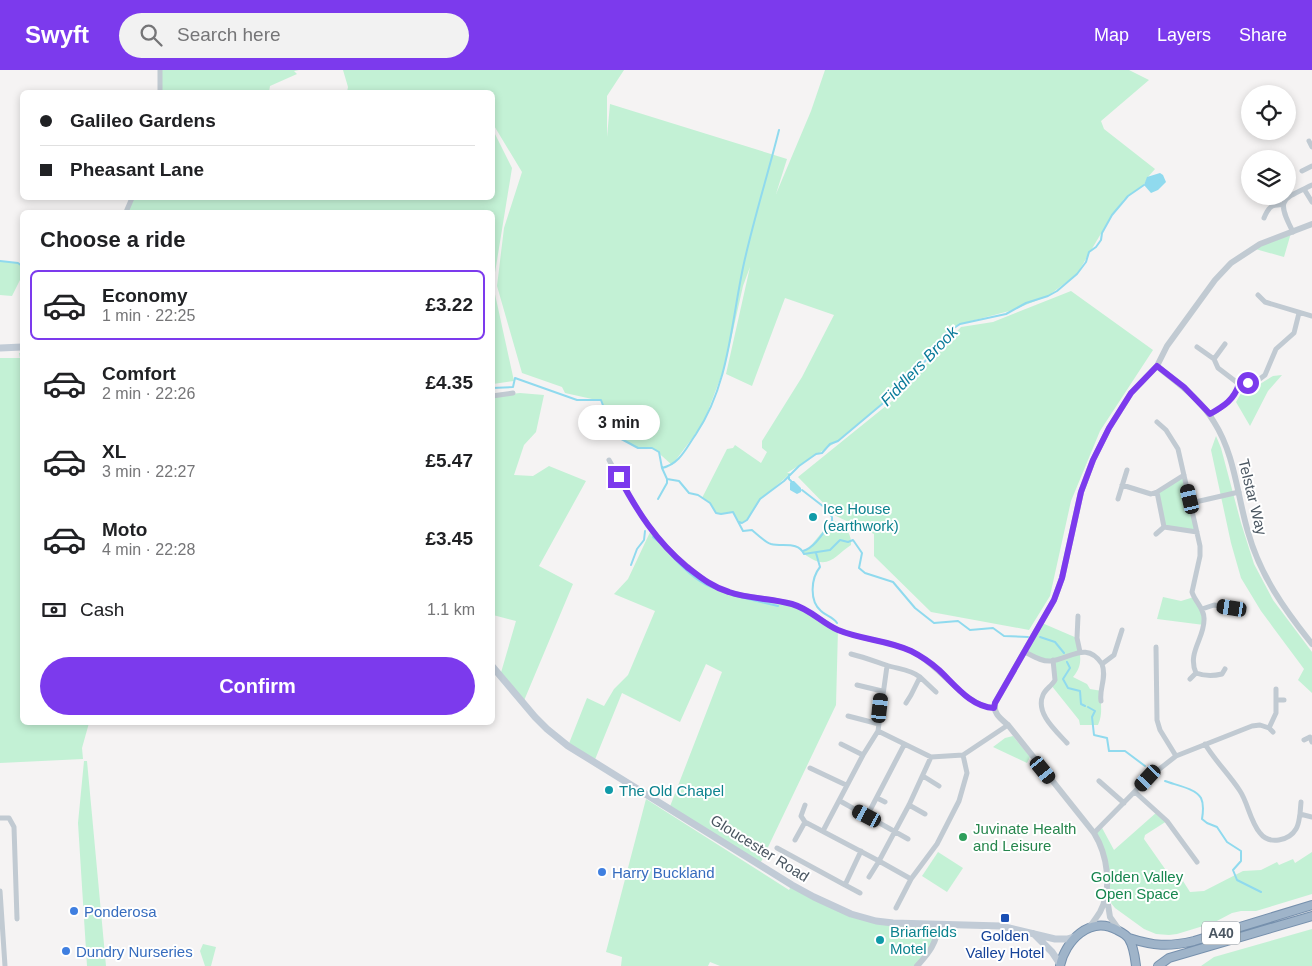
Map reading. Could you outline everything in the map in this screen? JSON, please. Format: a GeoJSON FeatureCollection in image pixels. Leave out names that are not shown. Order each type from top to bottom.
{"type":"FeatureCollection","features":[{"type":"Feature","properties":{"kind":"highway","name":"A40"},"geometry":{"type":"LineString","coordinates":[[1129,938],[1159,946],[1174,946],[1312,904]]}},
{"type":"Feature","properties":{"kind":"highway","name":"A40"},"geometry":{"type":"LineString","coordinates":[[1158,966],[1169,958],[1312,916]]}},
{"type":"Feature","properties":{"kind":"highway"},"geometry":{"type":"LineString","coordinates":[[1060,965],[1074,937],[1089,928],[1103,925],[1114,928],[1129,938],[1136,966]]}},
{"type":"Feature","properties":{"kind":"main road"},"geometry":{"type":"LineString","coordinates":[[0,348],[20,347]]}},
{"type":"Feature","properties":{"kind":"main road","name":"Gloucester Road"},"geometry":{"type":"LineString","coordinates":[[495,670],[535,717],[568,746],[792,885],[838,908],[876,921],[938,925],[1001,926],[1055,939],[1074,937]]}},
{"type":"Feature","properties":{"kind":"main road"},"geometry":{"type":"LineString","coordinates":[[1034,934],[1052,952],[1060,965]]}},
{"type":"Feature","properties":{"kind":"street"},"geometry":{"type":"LineString","coordinates":[[160,70],[160,90]]}},
{"type":"Feature","properties":{"kind":"street"},"geometry":{"type":"LineString","coordinates":[[1302,170],[1312,166]]}},
{"type":"Feature","properties":{"kind":"street"},"geometry":{"type":"LineString","coordinates":[[1296,193],[1312,185]]}},
{"type":"Feature","properties":{"kind":"street"},"geometry":{"type":"LineString","coordinates":[[1304,189],[1312,202]]}},
{"type":"Feature","properties":{"kind":"street"},"geometry":{"type":"LineString","coordinates":[[1264,218],[1270,206],[1272,205]]}},
{"type":"Feature","properties":{"kind":"street"},"geometry":{"type":"LineString","coordinates":[[1283,205],[1284,214],[1294,232]]}},
{"type":"Feature","properties":{"kind":"street"},"geometry":{"type":"LineString","coordinates":[[1121,933],[1110,917],[1106,894],[1106,863],[1094,832],[1008,725],[996,714],[995,703],[1054,600],[1062,578],[1081,492],[1093,460],[1109,428],[1131,393],[1157,366],[1167,346],[1226,268],[1239,256],[1252,248],[1312,224]]}},
{"type":"Feature","properties":{"kind":"street"},"geometry":{"type":"LineString","coordinates":[[1258,295],[1265,302],[1299,314],[1312,316]]}},
{"type":"Feature","properties":{"kind":"street"},"geometry":{"type":"LineString","coordinates":[[1197,347],[1214,359],[1218,368],[1239,384],[1257,381],[1265,375],[1276,349],[1294,333],[1299,314]]}},
{"type":"Feature","properties":{"kind":"street"},"geometry":{"type":"LineString","coordinates":[[1214,359],[1225,344]]}},
{"type":"Feature","properties":{"kind":"street","name":"Telstar Way"},"geometry":{"type":"LineString","coordinates":[[1157,366],[1184,387],[1210,414],[1227,447],[1248,531],[1264,574],[1284,609],[1312,644]]}},
{"type":"Feature","properties":{"kind":"street"},"geometry":{"type":"LineString","coordinates":[[1210,414],[1223,407],[1232,399],[1239,384]]}},
{"type":"Feature","properties":{"kind":"street"},"geometry":{"type":"LineString","coordinates":[[495,396],[513,393]]}},
{"type":"Feature","properties":{"kind":"street"},"geometry":{"type":"LineString","coordinates":[[1157,422],[1166,430],[1178,449],[1200,551],[1192,592],[1204,616],[1204,625],[1193,657],[1196,673]]}},
{"type":"Feature","properties":{"kind":"street"},"geometry":{"type":"LineString","coordinates":[[609,460],[635,508],[651,530],[672,554],[707,582],[721,590],[792,604],[810,611],[838,629],[907,649],[934,666],[968,697],[989,708],[994,708]]}},
{"type":"Feature","properties":{"kind":"street"},"geometry":{"type":"LineString","coordinates":[[1118,499],[1127,470]]}},
{"type":"Feature","properties":{"kind":"street"},"geometry":{"type":"LineString","coordinates":[[1122,485],[1151,494],[1184,475]]}},
{"type":"Feature","properties":{"kind":"street"},"geometry":{"type":"LineString","coordinates":[[1157,492],[1164,527]]}},
{"type":"Feature","properties":{"kind":"street"},"geometry":{"type":"LineString","coordinates":[[1191,503],[1239,492]]}},
{"type":"Feature","properties":{"kind":"street"},"geometry":{"type":"LineString","coordinates":[[1156,534],[1164,527],[1197,532]]}},
{"type":"Feature","properties":{"kind":"street"},"geometry":{"type":"LineString","coordinates":[[1202,609],[1214,605],[1232,608]]}},
{"type":"Feature","properties":{"kind":"street"},"geometry":{"type":"LineString","coordinates":[[1080,620],[1077,638],[1080,652]]}},
{"type":"Feature","properties":{"kind":"street"},"geometry":{"type":"LineString","coordinates":[[1102,664],[1114,655],[1122,630]]}},
{"type":"Feature","properties":{"kind":"street"},"geometry":{"type":"LineString","coordinates":[[1120,638],[1126,639]]}},
{"type":"Feature","properties":{"kind":"street"},"geometry":{"type":"LineString","coordinates":[[1156,647],[1157,720],[1163,735],[1176,756]]}},
{"type":"Feature","properties":{"kind":"street"},"geometry":{"type":"LineString","coordinates":[[1025,652],[1041,659],[1053,660],[1080,652],[1097,658],[1102,664],[1105,677],[1100,696],[1101,701]]}},
{"type":"Feature","properties":{"kind":"street"},"geometry":{"type":"LineString","coordinates":[[850,654],[866,657],[887,666],[914,672],[936,692]]}},
{"type":"Feature","properties":{"kind":"street"},"geometry":{"type":"LineString","coordinates":[[1053,660],[1055,680],[1043,695],[1041,706],[1047,719],[1067,743]]}},
{"type":"Feature","properties":{"kind":"street"},"geometry":{"type":"LineString","coordinates":[[823,831],[840,801],[846,785],[878,731],[882,691],[887,666]]}},
{"type":"Feature","properties":{"kind":"street"},"geometry":{"type":"LineString","coordinates":[[1196,673],[1216,676],[1222,674],[1225,669]]}},
{"type":"Feature","properties":{"kind":"street"},"geometry":{"type":"LineString","coordinates":[[1190,680],[1196,673]]}},
{"type":"Feature","properties":{"kind":"street"},"geometry":{"type":"LineString","coordinates":[[906,702],[911,696],[920,676]]}},
{"type":"Feature","properties":{"kind":"street"},"geometry":{"type":"LineString","coordinates":[[857,685],[882,691]]}},
{"type":"Feature","properties":{"kind":"street"},"geometry":{"type":"LineString","coordinates":[[1094,832],[1148,778],[1176,756],[1252,726],[1260,725],[1271,730],[1276,713],[1276,689]]}},
{"type":"Feature","properties":{"kind":"street"},"geometry":{"type":"LineString","coordinates":[[1276,700],[1284,700]]}},
{"type":"Feature","properties":{"kind":"street"},"geometry":{"type":"LineString","coordinates":[[848,716],[879,724]]}},
{"type":"Feature","properties":{"kind":"street"},"geometry":{"type":"LineString","coordinates":[[878,731],[931,757],[963,755],[1008,725]]}},
{"type":"Feature","properties":{"kind":"street"},"geometry":{"type":"LineString","coordinates":[[1304,740],[1310,737],[1312,742]]}},
{"type":"Feature","properties":{"kind":"street"},"geometry":{"type":"LineString","coordinates":[[841,744],[863,755]]}},
{"type":"Feature","properties":{"kind":"street"},"geometry":{"type":"LineString","coordinates":[[867,816],[904,744]]}},
{"type":"Feature","properties":{"kind":"street"},"geometry":{"type":"LineString","coordinates":[[1205,744],[1215,760],[1240,791],[1262,835],[1269,839],[1277,840],[1288,837],[1297,828],[1301,802]]}},
{"type":"Feature","properties":{"kind":"street"},"geometry":{"type":"LineString","coordinates":[[896,908],[911,879],[937,844],[959,801],[967,772],[963,755]]}},
{"type":"Feature","properties":{"kind":"street"},"geometry":{"type":"LineString","coordinates":[[869,877],[909,805],[931,757]]}},
{"type":"Feature","properties":{"kind":"street"},"geometry":{"type":"LineString","coordinates":[[810,768],[846,785]]}},
{"type":"Feature","properties":{"kind":"street"},"geometry":{"type":"LineString","coordinates":[[923,776],[939,786]]}},
{"type":"Feature","properties":{"kind":"street"},"geometry":{"type":"LineString","coordinates":[[1099,781],[1124,803]]}},
{"type":"Feature","properties":{"kind":"street"},"geometry":{"type":"LineString","coordinates":[[1134,792],[1167,821],[1197,862]]}},
{"type":"Feature","properties":{"kind":"street"},"geometry":{"type":"LineString","coordinates":[[877,798],[885,802]]}},
{"type":"Feature","properties":{"kind":"street"},"geometry":{"type":"LineString","coordinates":[[840,801],[908,839]]}},
{"type":"Feature","properties":{"kind":"street"},"geometry":{"type":"LineString","coordinates":[[805,805],[801,816],[805,822],[911,879]]}},
{"type":"Feature","properties":{"kind":"street"},"geometry":{"type":"LineString","coordinates":[[909,805],[925,814]]}},
{"type":"Feature","properties":{"kind":"street"},"geometry":{"type":"LineString","coordinates":[[1300,814],[1312,817]]}},
{"type":"Feature","properties":{"kind":"street"},"geometry":{"type":"LineString","coordinates":[[0,818],[9,818],[14,827],[17,919]]}},
{"type":"Feature","properties":{"kind":"street"},"geometry":{"type":"LineString","coordinates":[[795,840],[805,822]]}},
{"type":"Feature","properties":{"kind":"street"},"geometry":{"type":"LineString","coordinates":[[777,848],[860,893]]}},
{"type":"Feature","properties":{"kind":"street"},"geometry":{"type":"LineString","coordinates":[[845,885],[861,851]]}},
{"type":"Feature","properties":{"kind":"street"},"geometry":{"type":"LineString","coordinates":[[0,891],[5,966]]}},
{"type":"Feature","properties":{"kind":"street"},"geometry":{"type":"LineString","coordinates":[[1089,928],[1100,912],[1106,894]]}},
{"type":"Feature","properties":{"kind":"street"},"geometry":{"type":"LineString","coordinates":[[916,966],[933,946],[937,937],[938,925]]}},
{"type":"Feature","properties":{"kind":"green space"},"geometry":{"type":"Polygon","coordinates":[[[161,70],[299,70],[294,71],[297,74],[270,86],[269,90],[160,90],[161,70]]]}},
{"type":"Feature","properties":{"kind":"green space"},"geometry":{"type":"Polygon","coordinates":[[[343,70],[624,70],[607,96],[607,137],[610,104],[787,159],[776,194],[811,111],[825,70],[1129,70],[1149,80],[1101,121],[1104,129],[1155,169],[1144,185],[1124,199],[1112,215],[1077,274],[1048,296],[1013,310],[960,324],[945,335],[882,404],[838,441],[787,473],[791,473],[761,499],[747,520],[742,523],[739,522],[733,512],[716,513],[710,503],[702,498],[727,449],[733,448],[735,445],[761,463],[767,452],[762,448],[762,441],[802,377],[834,315],[785,298],[752,386],[726,374],[750,267],[743,286],[725,366],[703,424],[672,465],[653,448],[638,448],[614,435],[601,401],[565,393],[562,387],[522,373],[497,286],[504,228],[522,172],[495,127],[495,90],[347,90],[343,70]]]}},
{"type":"Feature","properties":{"kind":"green space"},"geometry":{"type":"Polygon","coordinates":[[[495,134],[512,168],[495,273],[495,210],[129,210],[133,200],[495,200],[495,134]]]}},
{"type":"Feature","properties":{"kind":"green space"},"geometry":{"type":"Polygon","coordinates":[[[1291,233],[1284,257],[1252,248],[1291,233]]]}},
{"type":"Feature","properties":{"kind":"green space"},"geometry":{"type":"Polygon","coordinates":[[[0,261],[18,263],[20,264],[20,280],[12,296],[0,295],[0,261]]]}},
{"type":"Feature","properties":{"kind":"green space"},"geometry":{"type":"Polygon","coordinates":[[[1071,291],[1153,350],[1100,431],[1071,501],[1050,596],[1029,630],[931,612],[874,556],[874,534],[836,516],[798,477],[892,401],[961,327],[993,322],[1071,291]]]}},
{"type":"Feature","properties":{"kind":"green space"},"geometry":{"type":"Polygon","coordinates":[[[495,294],[514,381],[495,384],[495,294]]]}},
{"type":"Feature","properties":{"kind":"green space"},"geometry":{"type":"Polygon","coordinates":[[[0,358],[20,358],[20,725],[88,725],[82,748],[83,759],[0,763],[0,358]]]}},
{"type":"Feature","properties":{"kind":"green space"},"geometry":{"type":"Polygon","coordinates":[[[1282,375],[1268,391],[1250,426],[1236,402],[1244,388],[1260,384],[1273,376],[1282,375]]]}},
{"type":"Feature","properties":{"kind":"green space"},"geometry":{"type":"Polygon","coordinates":[[[520,393],[544,395],[536,432],[524,445],[514,475],[533,476],[549,466],[586,481],[539,566],[573,584],[523,703],[500,676],[516,621],[495,616],[495,396],[520,393]]]}},
{"type":"Feature","properties":{"kind":"green space"},"geometry":{"type":"Polygon","coordinates":[[[1216,436],[1254,564],[1273,600],[1312,652],[1312,693],[1298,680],[1304,669],[1261,611],[1241,578],[1231,543],[1211,450],[1216,436]]]}},
{"type":"Feature","properties":{"kind":"green space"},"geometry":{"type":"Polygon","coordinates":[[[1184,475],[1197,532],[1164,527],[1157,492],[1184,475]]]}},
{"type":"Feature","properties":{"kind":"green space"},"geometry":{"type":"Polygon","coordinates":[[[832,520],[846,529],[850,536],[851,545],[833,559],[818,562],[802,551],[809,548],[832,520]]]}},
{"type":"Feature","properties":{"kind":"green space"},"geometry":{"type":"Polygon","coordinates":[[[651,530],[665,547],[721,590],[792,604],[838,629],[836,705],[760,864],[669,809],[722,672],[706,664],[680,722],[622,693],[594,762],[568,746],[587,698],[604,706],[614,689],[628,675],[655,611],[614,594],[628,579],[651,530]]]}},
{"type":"Feature","properties":{"kind":"green space"},"geometry":{"type":"Polygon","coordinates":[[[1163,597],[1181,601],[1194,597],[1200,605],[1204,625],[1157,619],[1163,597]]]}},
{"type":"Feature","properties":{"kind":"green space"},"geometry":{"type":"Polygon","coordinates":[[[1042,623],[1077,638],[1080,663],[1073,677],[1087,684],[1090,689],[1102,691],[1101,716],[1098,725],[1080,725],[1079,720],[1051,685],[1053,684],[1053,661],[1048,661],[1025,652],[1042,623]]]}},
{"type":"Feature","properties":{"kind":"green space"},"geometry":{"type":"Polygon","coordinates":[[[1013,736],[1030,757],[1027,763],[993,747],[1005,738],[1013,736]]]}},
{"type":"Feature","properties":{"kind":"green space"},"geometry":{"type":"Polygon","coordinates":[[[84,761],[87,761],[106,966],[87,966],[78,823],[84,761]]]}},
{"type":"Feature","properties":{"kind":"green space"},"geometry":{"type":"Polygon","coordinates":[[[646,799],[789,890],[792,885],[814,897],[876,921],[938,925],[937,937],[917,966],[720,966],[710,962],[708,966],[621,966],[622,957],[606,952],[646,799]]]}},
{"type":"Feature","properties":{"kind":"green space","name":"Golden Valley Open Space"},"geometry":{"type":"Polygon","coordinates":[[[1157,812],[1167,821],[1145,835],[1144,839],[1177,886],[1183,881],[1190,892],[1204,891],[1243,871],[1261,870],[1277,862],[1279,865],[1293,859],[1295,863],[1312,852],[1312,894],[1256,911],[1232,913],[1213,923],[1177,934],[1156,934],[1144,929],[1115,908],[1106,894],[1106,863],[1094,833],[1101,826],[1114,850],[1157,812]]]}},
{"type":"Feature","properties":{"kind":"green space"},"geometry":{"type":"Polygon","coordinates":[[[938,852],[963,868],[947,892],[922,876],[938,852]]]}},
{"type":"Feature","properties":{"kind":"green space"},"geometry":{"type":"Polygon","coordinates":[[[1312,929],[1312,966],[1201,966],[1214,957],[1312,929]]]}},
{"type":"Feature","properties":{"kind":"green space"},"geometry":{"type":"Polygon","coordinates":[[[203,944],[216,947],[211,966],[205,966],[200,951],[203,944]]]}},
{"type":"Feature","properties":{"kind":"water"},"geometry":{"type":"Polygon","coordinates":[[[1160,173],[1166,182],[1158,190],[1151,193],[1144,185],[1147,177],[1160,173]]]}},
{"type":"Feature","properties":{"kind":"water"},"geometry":{"type":"Polygon","coordinates":[[[791,481],[794,481],[801,488],[801,492],[797,494],[790,490],[791,481]]]}},
{"type":"Feature","properties":{"kind":"waterway"},"geometry":{"type":"LineString","coordinates":[[662,468],[674,463],[686,450],[707,414],[716,394],[728,351],[748,246],[779,130]]}},
{"type":"Feature","properties":{"kind":"waterway","name":"Fiddlers Brook"},"geometry":{"type":"LineString","coordinates":[[739,522],[742,523],[747,520],[760,499],[784,481],[799,466],[816,454],[822,453],[830,444],[838,441],[894,394],[930,356],[945,334],[960,324],[1006,314],[1026,303],[1057,291],[1077,274],[1086,262],[1089,252],[1101,240],[1102,233],[1112,215],[1128,196],[1144,185]]}},
{"type":"Feature","properties":{"kind":"waterway"},"geometry":{"type":"LineString","coordinates":[[0,261],[20,264]]}},
{"type":"Feature","properties":{"kind":"waterway"},"geometry":{"type":"LineString","coordinates":[[495,388],[513,387],[515,378],[577,400],[601,400],[614,435],[638,448],[652,448],[659,452],[662,468],[667,479],[679,481],[689,493],[698,495],[710,503],[716,513],[733,512],[743,531],[752,530],[771,544],[798,547],[804,554],[830,550],[840,540],[848,542],[853,540],[862,553],[859,568],[865,573],[893,582],[915,608],[934,623],[958,621],[970,630],[993,628],[1004,636],[1028,637]]}},
{"type":"Feature","properties":{"kind":"waterway","name":"Fiddlers Brook"},"geometry":{"type":"LineString","coordinates":[[789,475],[791,481]]}},
{"type":"Feature","properties":{"kind":"waterway"},"geometry":{"type":"LineString","coordinates":[[658,499],[667,483],[667,479]]}},
{"type":"Feature","properties":{"kind":"waterway"},"geometry":{"type":"LineString","coordinates":[[802,490],[824,507],[832,517],[832,521],[819,538],[812,546],[803,551]]}},
{"type":"Feature","properties":{"kind":"waterway"},"geometry":{"type":"LineString","coordinates":[[631,565],[637,549],[644,540],[645,531]]}},
{"type":"Feature","properties":{"kind":"waterway"},"geometry":{"type":"LineString","coordinates":[[653,537],[659,542]]}},
{"type":"Feature","properties":{"kind":"waterway"},"geometry":{"type":"LineString","coordinates":[[816,553],[820,567],[813,583],[813,596],[817,607],[837,623]]}},
{"type":"Feature","properties":{"kind":"waterway"},"geometry":{"type":"LineString","coordinates":[[672,556],[697,579],[714,588]]}},
{"type":"Feature","properties":{"kind":"waterway"},"geometry":{"type":"LineString","coordinates":[[732,595],[778,606]]}},
{"type":"Feature","properties":{"kind":"waterway"},"geometry":{"type":"LineString","coordinates":[[1040,637],[1055,642],[1064,653]]}},
{"type":"Feature","properties":{"kind":"waterway"},"geometry":{"type":"LineString","coordinates":[[1067,662],[1070,668],[1063,679],[1068,688],[1080,691],[1081,704],[1085,706]]}},
{"type":"Feature","properties":{"kind":"waterway"},"geometry":{"type":"LineString","coordinates":[[1088,707],[1095,711],[1092,717],[1094,735],[1107,738],[1109,751],[1125,751],[1145,766]]}},
{"type":"Feature","properties":{"kind":"waterway"},"geometry":{"type":"LineString","coordinates":[[1165,781],[1190,789],[1201,798],[1203,803],[1202,819],[1217,827],[1227,842],[1241,851],[1241,861],[1233,870],[1237,880],[1261,892]]}},
{"type":"Feature","properties":{"kind":"place","name":"Ice House (earthwork)"},"geometry":{"type":"Point","coordinates":[813,517]}},
{"type":"Feature","properties":{"kind":"place","name":"The Old Chapel"},"geometry":{"type":"Point","coordinates":[609,790]}},
{"type":"Feature","properties":{"kind":"place","name":"Juvinate Health and Leisure"},"geometry":{"type":"Point","coordinates":[963,837]}},
{"type":"Feature","properties":{"kind":"place","name":"Harry Buckland"},"geometry":{"type":"Point","coordinates":[602,872]}},
{"type":"Feature","properties":{"kind":"place","name":"Ponderosa"},"geometry":{"type":"Point","coordinates":[74,911]}},
{"type":"Feature","properties":{"kind":"place","name":"Golden Valley Hotel"},"geometry":{"type":"Point","coordinates":[1005,918]}},
{"type":"Feature","properties":{"kind":"place","name":"Briarfields Motel"},"geometry":{"type":"Point","coordinates":[880,940]}},
{"type":"Feature","properties":{"kind":"place","name":"Dundry Nurseries"},"geometry":{"type":"Point","coordinates":[66,951]}},
{"type":"Feature","properties":{"kind":"route"},"geometry":{"type":"LineString","coordinates":[[619,477],[635,508],[658,539],[672,554],[713,586],[737,594],[792,604],[810,611],[838,629],[907,649],[934,666],[952,685],[968,697],[989,708],[994,708],[995,703],[1054,600],[1062,578],[1081,492],[1093,460],[1109,428],[1131,393],[1157,366],[1184,387],[1210,414],[1223,407],[1232,399],[1239,384],[1248,383]]}}]}
